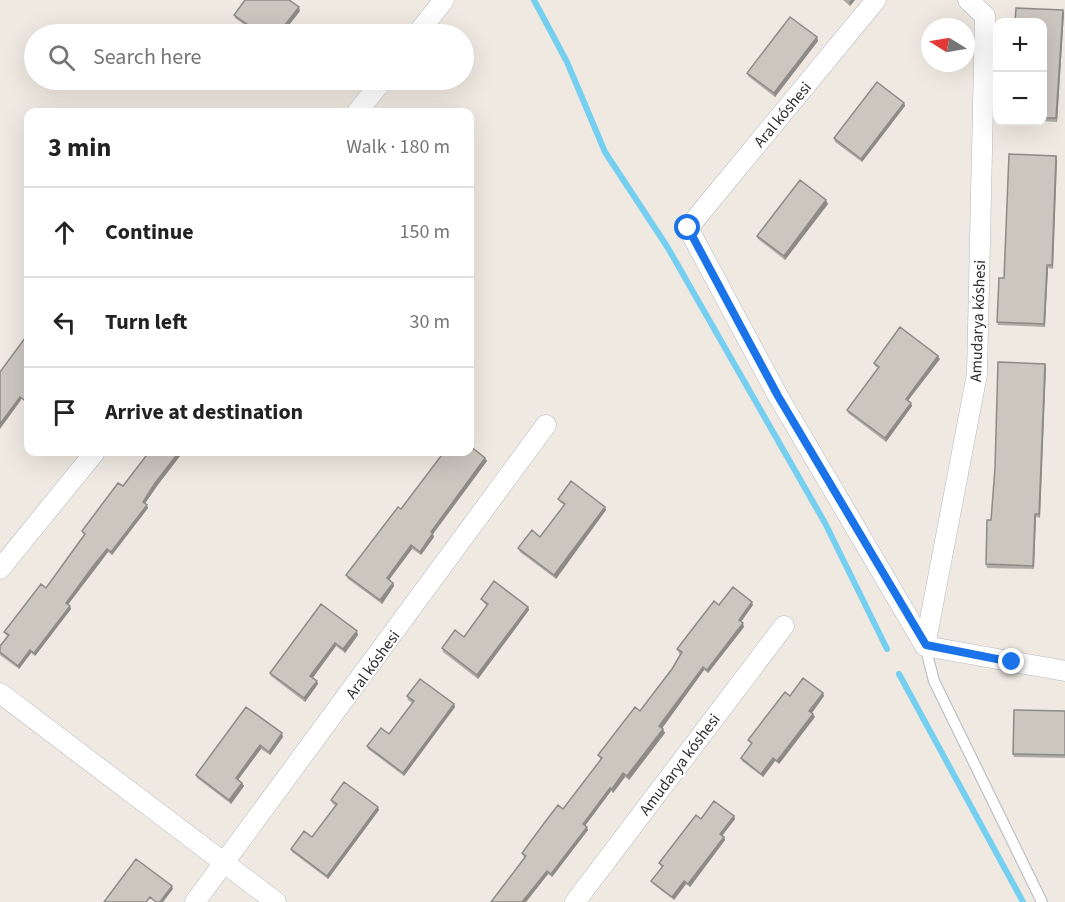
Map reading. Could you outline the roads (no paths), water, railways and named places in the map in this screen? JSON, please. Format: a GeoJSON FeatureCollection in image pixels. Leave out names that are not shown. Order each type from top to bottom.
{"type":"FeatureCollection","features":[{"type":"Feature","properties":{"kind":"street"},"geometry":{"type":"LineString","coordinates":[[425,24],[444,0]]}},
{"type":"Feature","properties":{"kind":"street","name":"Aral kóshesi"},"geometry":{"type":"LineString","coordinates":[[876,0],[688,228],[778,396],[926,645]]}},
{"type":"Feature","properties":{"kind":"street","name":"Amudarya kóshesi"},"geometry":{"type":"LineString","coordinates":[[926,645],[977,374],[986,16],[968,0]]}},
{"type":"Feature","properties":{"kind":"street"},"geometry":{"type":"LineString","coordinates":[[360,108],[375,90]]}},
{"type":"Feature","properties":{"kind":"street","name":"Aral kóshesi"},"geometry":{"type":"LineString","coordinates":[[195,902],[546,425]]}},
{"type":"Feature","properties":{"kind":"street"},"geometry":{"type":"LineString","coordinates":[[0,570],[92,456]]}},
{"type":"Feature","properties":{"kind":"street","name":"Amudarya kóshesi"},"geometry":{"type":"LineString","coordinates":[[584,899],[784,627]]}},
{"type":"Feature","properties":{"kind":"street"},"geometry":{"type":"LineString","coordinates":[[926,645],[1065,671]]}},
{"type":"Feature","properties":{"kind":"street"},"geometry":{"type":"LineString","coordinates":[[0,693],[276,902]]}},
{"type":"Feature","properties":{"kind":"lane"},"geometry":{"type":"LineString","coordinates":[[926,645],[934,681],[1042,902]]}},
{"type":"Feature","properties":{"kind":"waterway"},"geometry":{"type":"LineString","coordinates":[[534,0],[567,62],[605,152],[668,248],[825,523],[887,649]]}},
{"type":"Feature","properties":{"kind":"waterway"},"geometry":{"type":"LineString","coordinates":[[899,674],[1023,902]]}}]}
